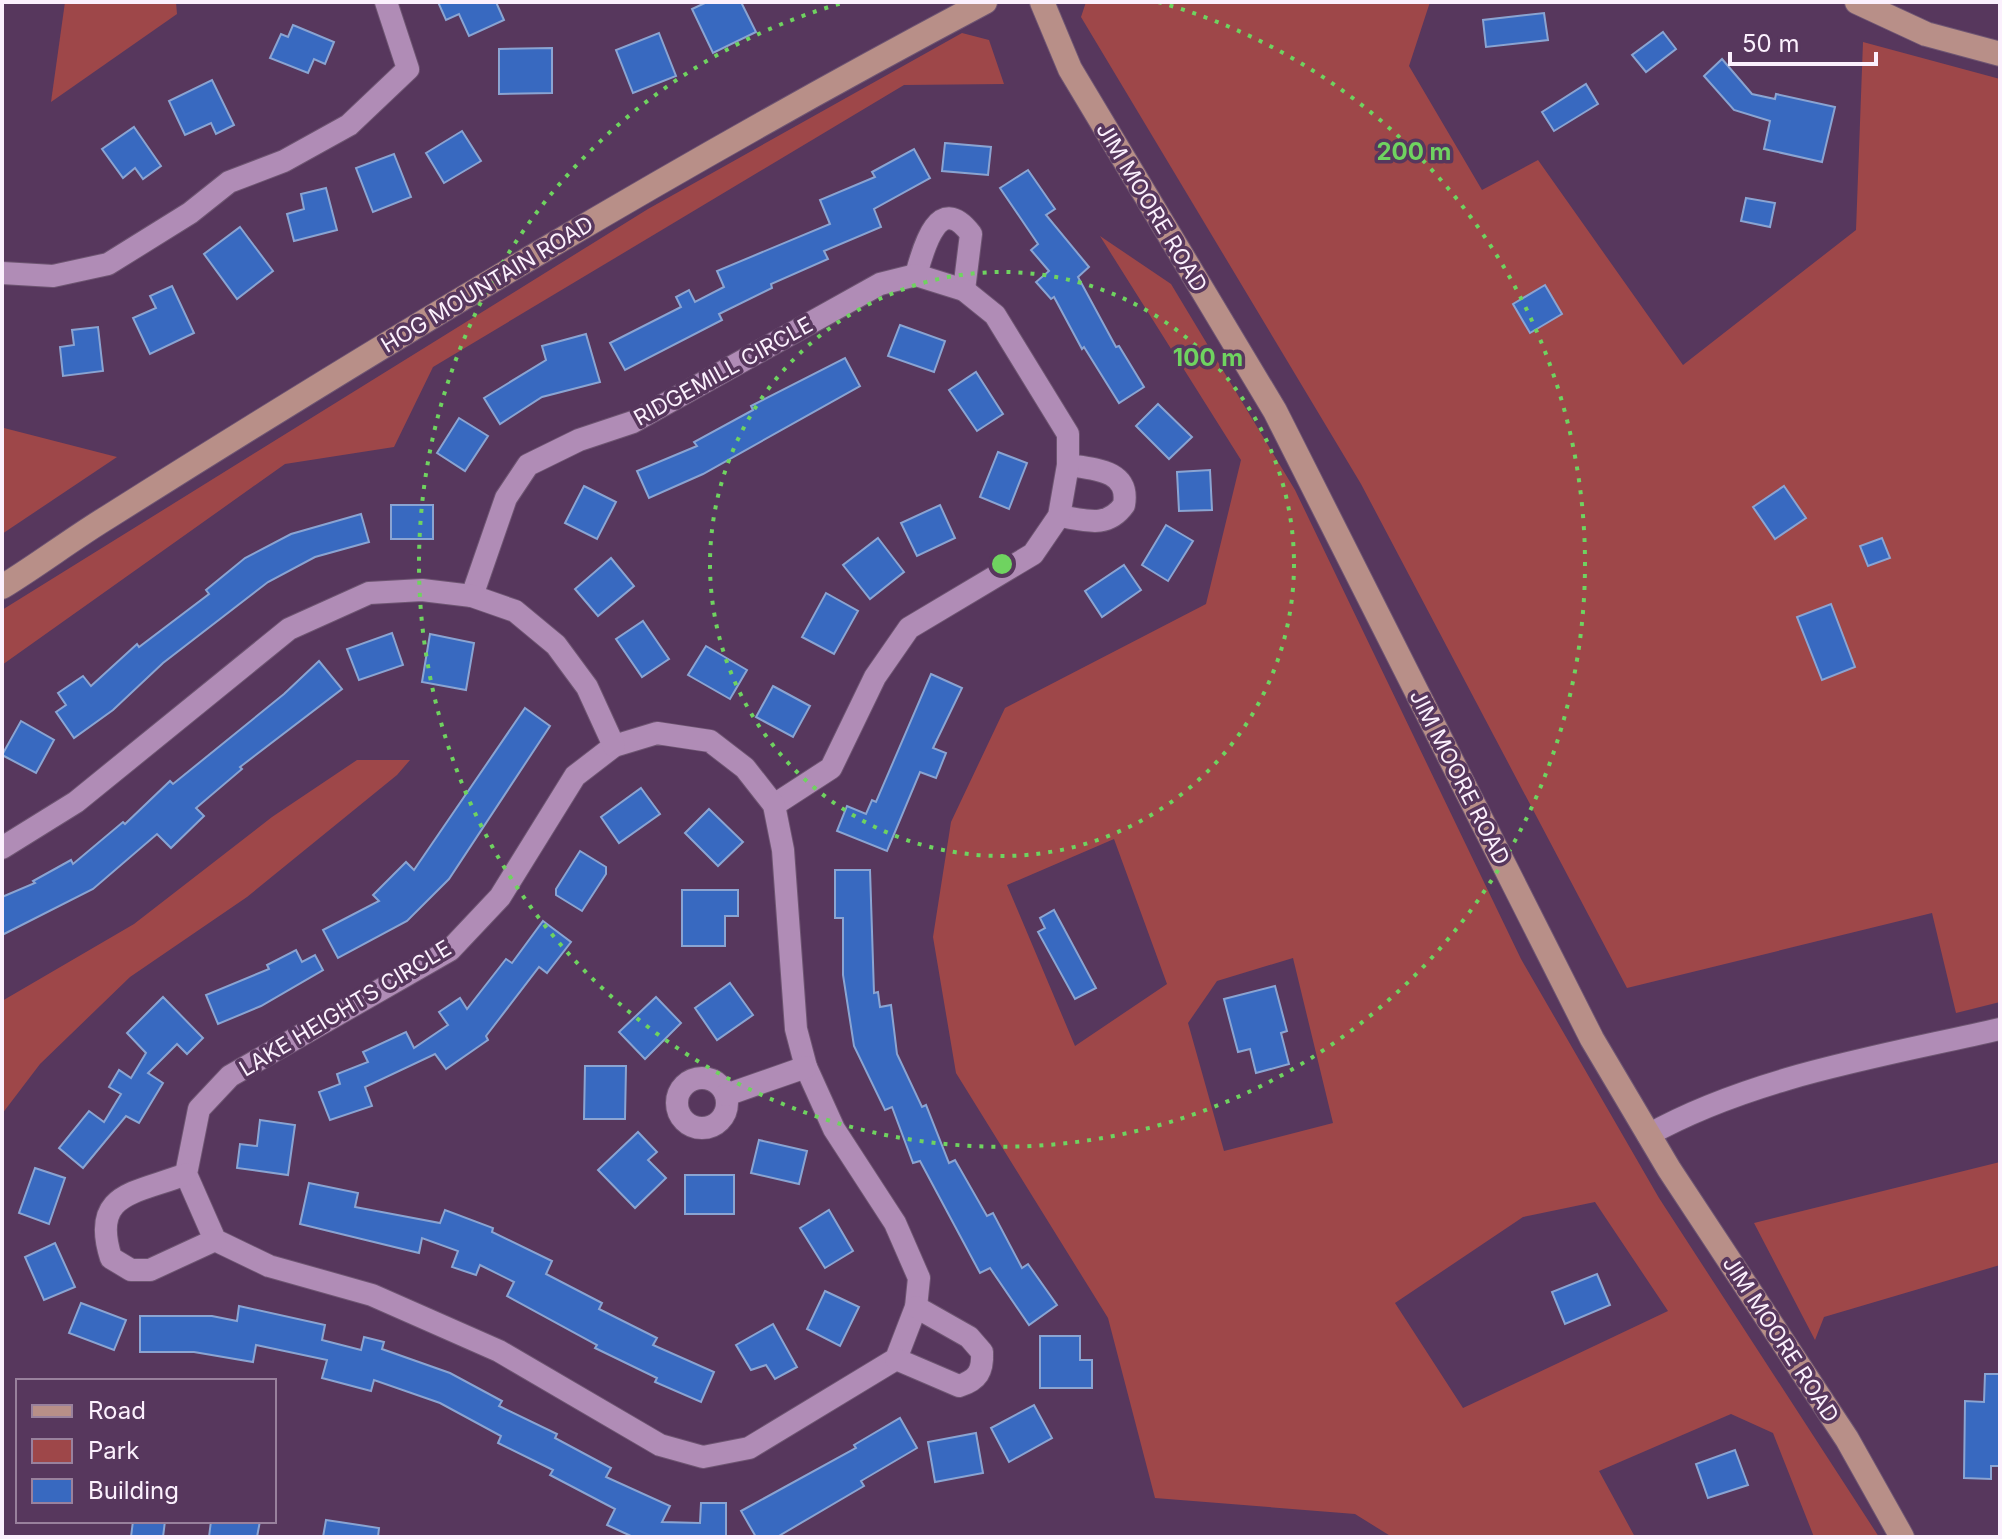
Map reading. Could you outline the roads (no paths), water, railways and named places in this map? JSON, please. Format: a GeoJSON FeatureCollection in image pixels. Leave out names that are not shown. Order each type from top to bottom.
{"type":"FeatureCollection","features":[{"type":"Feature","properties":{"kind":"street"},"geometry":{"type":"LineString","coordinates":[[2,273],[53,276],[108,264],[190,213],[229,182],[284,161],[349,125],[408,69],[386,2]]}},
{"type":"Feature","properties":{"kind":"street","name":"HOG MOUNTAIN ROAD"},"geometry":{"type":"LineString","coordinates":[[2,587],[105,518],[569,233],[798,101],[985,2]]}},
{"type":"Feature","properties":{"kind":"street","name":"JIM MOORE ROAD"},"geometry":{"type":"LineString","coordinates":[[1042,2],[1070,69],[1275,411],[1592,1039],[1648,1135],[1847,1439],[1902,1537]]}},
{"type":"Feature","properties":{"kind":"street"},"geometry":{"type":"LineString","coordinates":[[1857,2],[1926,34],[2000,54]]}},
{"type":"Feature","properties":{"kind":"street"},"geometry":{"type":"LineString","coordinates":[[774,805],[831,768],[875,677],[909,628],[1033,554],[1059,516],[1068,465],[1068,434],[995,315],[964,290],[916,275],[932,228],[941,221],[952,220],[964,224],[971,234],[964,290]]}},
{"type":"Feature","properties":{"kind":"street","name":"RIDGEMILL CIRCLE"},"geometry":{"type":"LineString","coordinates":[[472,596],[506,498],[528,465],[579,440],[633,422],[880,284],[916,275]]}},
{"type":"Feature","properties":{"kind":"street"},"geometry":{"type":"LineString","coordinates":[[1059,516],[1103,523],[1116,517],[1124,505],[1123,483],[1114,475],[1068,465]]}},
{"type":"Feature","properties":{"kind":"street"},"geometry":{"type":"LineString","coordinates":[[2,848],[76,802],[289,629],[369,593],[422,590],[472,596],[515,611],[556,645],[587,687],[614,746]]}},
{"type":"Feature","properties":{"kind":"street","name":"LAKE HEIGHTS CIRCLE"},"geometry":{"type":"LineString","coordinates":[[186,1174],[199,1109],[230,1076],[450,950],[500,897],[575,776],[614,746],[657,733],[710,741],[745,768],[774,805],[783,850],[796,1029],[806,1067],[834,1129],[895,1223],[919,1278],[916,1307],[896,1359]]}},
{"type":"Feature","properties":{"kind":"street"},"geometry":{"type":"LineString","coordinates":[[1648,1135],[1689,1112],[1778,1083],[2000,1029]]}},
{"type":"Feature","properties":{"kind":"street"},"geometry":{"type":"LineString","coordinates":[[726,1095],[806,1067]]}},
{"type":"Feature","properties":{"kind":"street"},"geometry":{"type":"LineString","coordinates":[[215,1240],[150,1270],[131,1270],[111,1258],[104,1236],[104,1217],[114,1203],[186,1174],[215,1240],[269,1266],[372,1295],[485,1345],[660,1445],[703,1457],[749,1448],[896,1359],[959,1386],[972,1382],[983,1368],[982,1352],[969,1337],[916,1307]]}}]}
